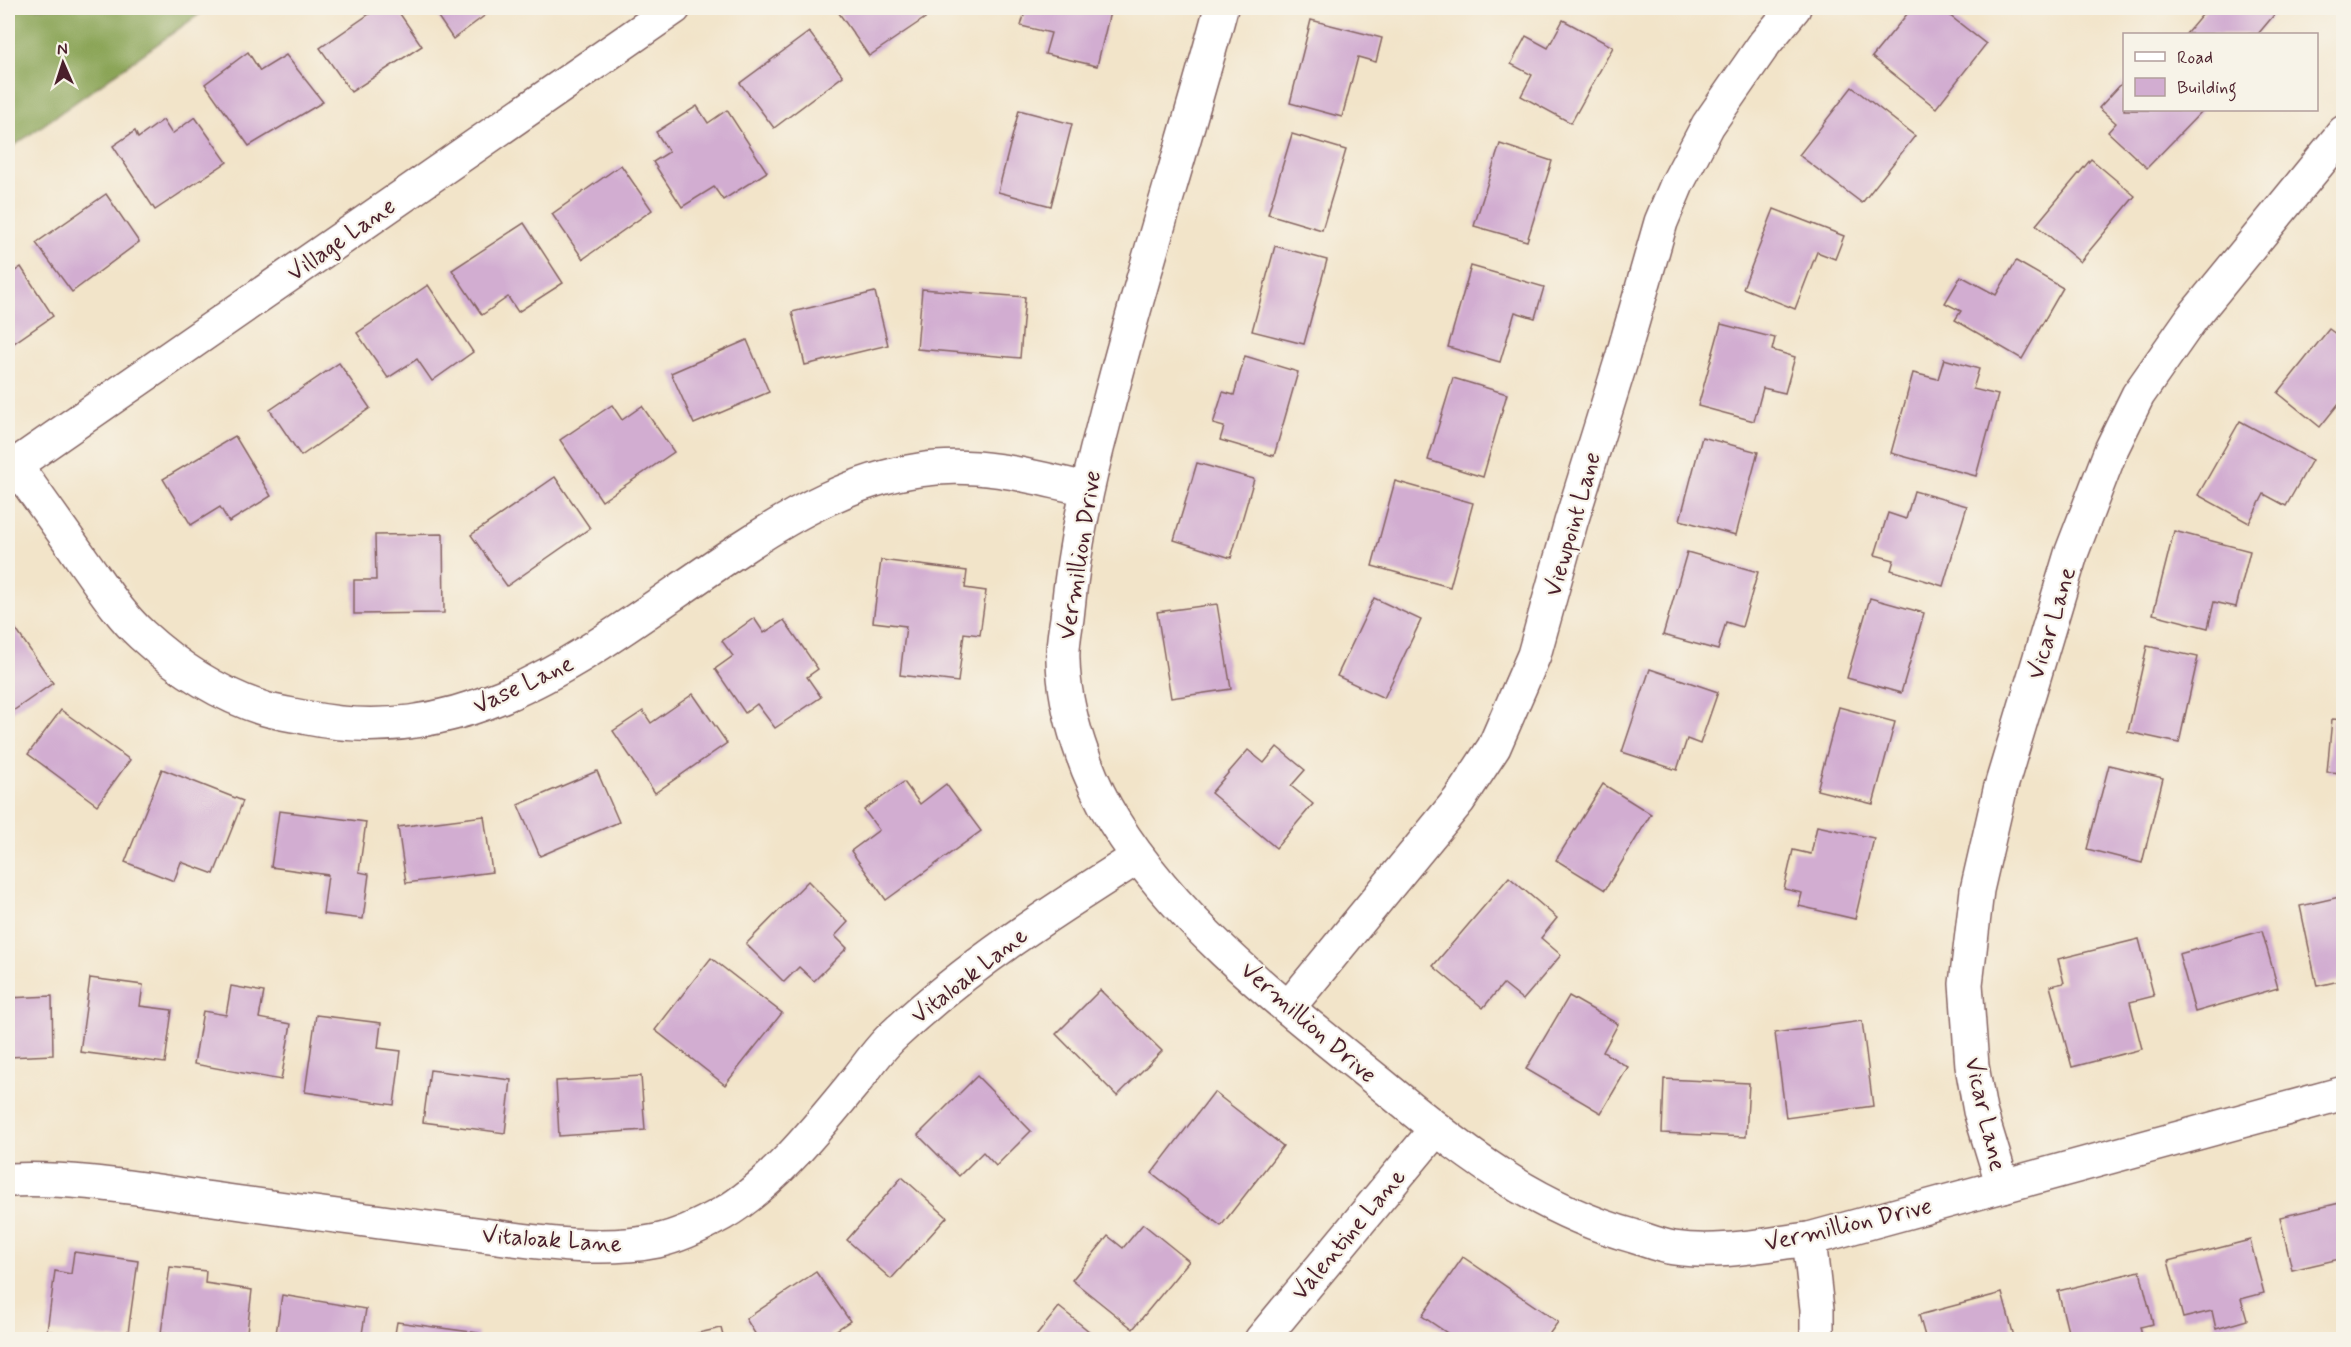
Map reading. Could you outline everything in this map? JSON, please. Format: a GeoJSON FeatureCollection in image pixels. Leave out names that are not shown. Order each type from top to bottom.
{"type":"FeatureCollection","features":[{"type":"Feature","properties":{"kind":"street","name":"Village Lane"},"geometry":{"type":"LineString","coordinates":[[11,467],[674,8]]}},
{"type":"Feature","properties":{"kind":"street","name":"Vermillion Drive"},"geometry":{"type":"LineString","coordinates":[[1221,8],[1114,379],[1086,489],[1070,579],[1063,660],[1070,709],[1087,767],[1112,818],[1138,856],[1190,918],[1288,1008],[1477,1161],[1542,1201],[1607,1229],[1673,1248],[1722,1250],[1809,1239],[2343,1093]]}},
{"type":"Feature","properties":{"kind":"street","name":"Viewpoint Lane"},"geometry":{"type":"LineString","coordinates":[[1288,1008],[1459,800],[1494,747],[1534,655],[1571,522],[1623,355],[1661,222],[1677,184],[1708,125],[1765,43],[1794,8]]}},
{"type":"Feature","properties":{"kind":"street","name":"Vicar Lane"},"geometry":{"type":"LineString","coordinates":[[2003,1186],[1980,1111],[1972,1066],[1966,984],[1977,890],[2000,790],[2071,554],[2111,450],[2138,395],[2192,318],[2343,132]]}},
{"type":"Feature","properties":{"kind":"street","name":"Vase Lane"},"geometry":{"type":"LineString","coordinates":[[11,467],[116,606],[141,634],[175,662],[220,690],[266,709],[334,723],[387,724],[429,720],[464,712],[531,684],[595,649],[688,583],[782,522],[817,503],[873,481],[919,470],[968,467],[1017,472],[1086,489]]}},
{"type":"Feature","properties":{"kind":"street","name":"Vitaloak Lane"},"geometry":{"type":"LineString","coordinates":[[8,1180],[37,1179],[110,1184],[540,1242],[620,1246],[659,1240],[691,1230],[726,1212],[765,1181],[823,1121],[892,1037],[958,978],[1045,916],[1138,856]]}},
{"type":"Feature","properties":{"kind":"street","name":"Valentine Lane"},"geometry":{"type":"LineString","coordinates":[[1261,1340],[1436,1129]]}},
{"type":"Feature","properties":{"kind":"street"},"geometry":{"type":"LineString","coordinates":[[1809,1239],[1817,1309],[1817,1340]]}},
{"type":"Feature","properties":{"kind":"green space"},"geometry":{"type":"Polygon","coordinates":[[[8,8],[208,8],[8,150],[8,8]]]}},
{"type":"Feature","properties":{"kind":"building"},"geometry":{"type":"Polygon","coordinates":[[[378,8],[396,8],[422,46],[351,92],[320,48],[378,8]]]}},
{"type":"Feature","properties":{"kind":"building"},"geometry":{"type":"Polygon","coordinates":[[[432,8],[495,8],[453,39],[432,8]]]}},
{"type":"Feature","properties":{"kind":"building"},"geometry":{"type":"Polygon","coordinates":[[[935,8],[937,10],[869,56],[836,9],[935,8]]]}},
{"type":"Feature","properties":{"kind":"building"},"geometry":{"type":"Polygon","coordinates":[[[1026,8],[1111,8],[1097,66],[1045,54],[1051,33],[1021,26],[1026,8]]]}},
{"type":"Feature","properties":{"kind":"building"},"geometry":{"type":"Polygon","coordinates":[[[1912,8],[1940,8],[1986,44],[1936,108],[1872,57],[1912,8]]]}},
{"type":"Feature","properties":{"kind":"building"},"geometry":{"type":"Polygon","coordinates":[[[2208,8],[2265,8],[2274,15],[2259,33],[2187,33],[2208,8]]]}},
{"type":"Feature","properties":{"kind":"building"},"geometry":{"type":"Polygon","coordinates":[[[1311,20],[1382,38],[1376,62],[1358,57],[1342,117],[1290,103],[1311,20]]]}},
{"type":"Feature","properties":{"kind":"building"},"geometry":{"type":"Polygon","coordinates":[[[1563,20],[1613,47],[1571,123],[1521,96],[1532,75],[1511,64],[1526,36],[1548,48],[1563,20]]]}},
{"type":"Feature","properties":{"kind":"building"},"geometry":{"type":"Polygon","coordinates":[[[809,32],[843,76],[774,128],[740,83],[809,32]]]}},
{"type":"Feature","properties":{"kind":"building"},"geometry":{"type":"Polygon","coordinates":[[[248,52],[260,71],[286,55],[323,102],[249,146],[205,84],[248,52]]]}},
{"type":"Feature","properties":{"kind":"building"},"geometry":{"type":"Polygon","coordinates":[[[2123,82],[2123,111],[2202,111],[2147,168],[2108,132],[2116,123],[2099,108],[2123,82]]]}},
{"type":"Feature","properties":{"kind":"building"},"geometry":{"type":"Polygon","coordinates":[[[1852,87],[1915,136],[1862,203],[1799,155],[1852,87]]]}},
{"type":"Feature","properties":{"kind":"building"},"geometry":{"type":"Polygon","coordinates":[[[697,106],[708,123],[727,110],[767,172],[723,200],[714,187],[682,207],[653,162],[669,152],[656,132],[697,106]]]}},
{"type":"Feature","properties":{"kind":"building"},"geometry":{"type":"Polygon","coordinates":[[[1019,110],[1072,124],[1051,206],[998,192],[1019,110]]]}},
{"type":"Feature","properties":{"kind":"building"},"geometry":{"type":"Polygon","coordinates":[[[195,117],[227,162],[155,210],[113,146],[135,131],[138,138],[163,120],[172,134],[195,117]]]}},
{"type":"Feature","properties":{"kind":"building"},"geometry":{"type":"Polygon","coordinates":[[[1292,134],[1346,150],[1322,230],[1268,214],[1292,134]]]}},
{"type":"Feature","properties":{"kind":"building"},"geometry":{"type":"Polygon","coordinates":[[[1500,144],[1552,161],[1527,241],[1474,226],[1500,144]]]}},
{"type":"Feature","properties":{"kind":"building"},"geometry":{"type":"Polygon","coordinates":[[[2091,159],[2135,196],[2080,262],[2036,225],[2091,159]]]}},
{"type":"Feature","properties":{"kind":"building"},"geometry":{"type":"Polygon","coordinates":[[[621,165],[652,210],[583,259],[552,214],[621,165]]]}},
{"type":"Feature","properties":{"kind":"building"},"geometry":{"type":"Polygon","coordinates":[[[106,194],[139,242],[72,292],[36,243],[106,194]]]}},
{"type":"Feature","properties":{"kind":"building"},"geometry":{"type":"Polygon","coordinates":[[[1774,209],[1844,236],[1835,259],[1817,252],[1795,309],[1743,288],[1774,209]]]}},
{"type":"Feature","properties":{"kind":"building"},"geometry":{"type":"Polygon","coordinates":[[[524,223],[563,283],[518,312],[508,297],[482,315],[452,270],[524,223]]]}},
{"type":"Feature","properties":{"kind":"building"},"geometry":{"type":"Polygon","coordinates":[[[1275,246],[1327,260],[1304,344],[1252,331],[1275,246]]]}},
{"type":"Feature","properties":{"kind":"building"},"geometry":{"type":"Polygon","coordinates":[[[2016,261],[2063,288],[2022,359],[1955,320],[1961,311],[1945,303],[1961,276],[1996,295],[2016,261]]]}},
{"type":"Feature","properties":{"kind":"building"},"geometry":{"type":"Polygon","coordinates":[[[1471,266],[1544,287],[1535,318],[1515,312],[1500,362],[1448,347],[1471,266]]]}},
{"type":"Feature","properties":{"kind":"building"},"geometry":{"type":"Polygon","coordinates":[[[21,267],[53,316],[8,347],[8,276],[21,267]]]}},
{"type":"Feature","properties":{"kind":"building"},"geometry":{"type":"Polygon","coordinates":[[[428,285],[473,352],[432,381],[417,359],[388,378],[357,333],[428,285]]]}},
{"type":"Feature","properties":{"kind":"building"},"geometry":{"type":"Polygon","coordinates":[[[922,289],[1025,297],[1020,358],[917,349],[922,289]]]}},
{"type":"Feature","properties":{"kind":"building"},"geometry":{"type":"Polygon","coordinates":[[[875,292],[888,345],[805,365],[792,312],[875,292]]]}},
{"type":"Feature","properties":{"kind":"building"},"geometry":{"type":"Polygon","coordinates":[[[1721,324],[1775,338],[1772,350],[1795,357],[1785,393],[1763,388],[1754,421],[1698,406],[1721,324]]]}},
{"type":"Feature","properties":{"kind":"building"},"geometry":{"type":"Polygon","coordinates":[[[2329,329],[2344,340],[2344,397],[2320,427],[2278,393],[2329,329]]]}},
{"type":"Feature","properties":{"kind":"building"},"geometry":{"type":"Polygon","coordinates":[[[747,340],[769,392],[694,424],[671,373],[747,340]]]}},
{"type":"Feature","properties":{"kind":"building"},"geometry":{"type":"Polygon","coordinates":[[[1245,356],[1298,372],[1274,456],[1220,440],[1224,427],[1213,424],[1223,392],[1234,395],[1245,356]]]}},
{"type":"Feature","properties":{"kind":"building"},"geometry":{"type":"Polygon","coordinates":[[[1944,359],[1979,369],[1973,389],[1998,395],[1976,476],[1891,453],[1913,373],[1938,379],[1944,359]]]}},
{"type":"Feature","properties":{"kind":"building"},"geometry":{"type":"Polygon","coordinates":[[[339,363],[370,408],[301,456],[270,410],[339,363]]]}},
{"type":"Feature","properties":{"kind":"building"},"geometry":{"type":"Polygon","coordinates":[[[1453,378],[1507,394],[1483,477],[1428,460],[1453,378]]]}},
{"type":"Feature","properties":{"kind":"building"},"geometry":{"type":"Polygon","coordinates":[[[612,405],[622,420],[642,406],[674,452],[602,501],[560,440],[612,405]]]}},
{"type":"Feature","properties":{"kind":"building"},"geometry":{"type":"Polygon","coordinates":[[[2240,421],[2312,460],[2286,506],[2264,494],[2249,523],[2198,495],[2240,421]]]}},
{"type":"Feature","properties":{"kind":"building"},"geometry":{"type":"Polygon","coordinates":[[[235,436],[271,496],[229,522],[220,507],[191,525],[163,479],[235,436]]]}},
{"type":"Feature","properties":{"kind":"building"},"geometry":{"type":"Polygon","coordinates":[[[1702,437],[1758,452],[1736,535],[1680,520],[1702,437]]]}},
{"type":"Feature","properties":{"kind":"building"},"geometry":{"type":"Polygon","coordinates":[[[1197,463],[1254,479],[1231,558],[1174,540],[1197,463]]]}},
{"type":"Feature","properties":{"kind":"building"},"geometry":{"type":"Polygon","coordinates":[[[555,477],[590,528],[507,586],[471,535],[555,477]]]}},
{"type":"Feature","properties":{"kind":"building"},"geometry":{"type":"Polygon","coordinates":[[[1395,481],[1473,503],[1450,587],[1372,566],[1395,481]]]}},
{"type":"Feature","properties":{"kind":"building"},"geometry":{"type":"Polygon","coordinates":[[[1914,491],[1967,506],[1943,586],[1891,570],[1894,560],[1875,555],[1888,513],[1906,519],[1914,491]]]}},
{"type":"Feature","properties":{"kind":"building"},"geometry":{"type":"Polygon","coordinates":[[[2174,531],[2250,551],[2236,607],[2214,602],[2208,628],[2153,614],[2174,531]]]}},
{"type":"Feature","properties":{"kind":"building"},"geometry":{"type":"Polygon","coordinates":[[[443,534],[444,613],[354,614],[354,580],[376,580],[375,535],[443,534]]]}},
{"type":"Feature","properties":{"kind":"building"},"geometry":{"type":"Polygon","coordinates":[[[1687,552],[1758,572],[1742,627],[1726,622],[1718,650],[1663,635],[1687,552]]]}},
{"type":"Feature","properties":{"kind":"building"},"geometry":{"type":"Polygon","coordinates":[[[881,560],[967,571],[965,588],[986,591],[980,635],[964,633],[958,682],[900,675],[906,626],[873,622],[881,560]]]}},
{"type":"Feature","properties":{"kind":"building"},"geometry":{"type":"Polygon","coordinates":[[[1374,598],[1421,620],[1384,698],[1337,676],[1374,598]]]}},
{"type":"Feature","properties":{"kind":"building"},"geometry":{"type":"Polygon","coordinates":[[[1870,598],[1924,613],[1901,693],[1847,678],[1870,598]]]}},
{"type":"Feature","properties":{"kind":"building"},"geometry":{"type":"Polygon","coordinates":[[[1217,604],[1231,689],[1171,698],[1157,612],[1217,604]]]}},
{"type":"Feature","properties":{"kind":"building"},"geometry":{"type":"Polygon","coordinates":[[[8,618],[53,683],[10,713],[8,710],[8,618]]]}},
{"type":"Feature","properties":{"kind":"building"},"geometry":{"type":"Polygon","coordinates":[[[754,618],[764,633],[784,620],[818,669],[807,677],[821,697],[775,728],[757,704],[745,713],[715,669],[733,656],[722,641],[754,618]]]}},
{"type":"Feature","properties":{"kind":"building"},"geometry":{"type":"Polygon","coordinates":[[[2147,646],[2198,657],[2179,743],[2128,732],[2147,646]]]}},
{"type":"Feature","properties":{"kind":"building"},"geometry":{"type":"Polygon","coordinates":[[[1650,669],[1718,692],[1700,744],[1687,739],[1677,770],[1622,752],[1650,669]]]}},
{"type":"Feature","properties":{"kind":"building"},"geometry":{"type":"Polygon","coordinates":[[[693,694],[727,743],[655,793],[613,731],[643,711],[651,723],[693,694]]]}},
{"type":"Feature","properties":{"kind":"building"},"geometry":{"type":"Polygon","coordinates":[[[1839,707],[1895,722],[1873,804],[1817,790],[1839,707]]]}},
{"type":"Feature","properties":{"kind":"building"},"geometry":{"type":"Polygon","coordinates":[[[61,710],[130,760],[97,805],[28,754],[61,710]]]}},
{"type":"Feature","properties":{"kind":"building"},"geometry":{"type":"Polygon","coordinates":[[[2332,719],[2344,720],[2344,773],[2327,772],[2332,719]]]}},
{"type":"Feature","properties":{"kind":"building"},"geometry":{"type":"Polygon","coordinates":[[[1277,747],[1305,770],[1291,786],[1313,804],[1276,848],[1211,793],[1248,750],[1264,763],[1277,747]]]}},
{"type":"Feature","properties":{"kind":"building"},"geometry":{"type":"Polygon","coordinates":[[[2109,765],[2163,778],[2142,863],[2087,849],[2109,765]]]}},
{"type":"Feature","properties":{"kind":"building"},"geometry":{"type":"Polygon","coordinates":[[[162,769],[243,801],[214,874],[181,862],[174,881],[125,862],[162,769]]]}},
{"type":"Feature","properties":{"kind":"building"},"geometry":{"type":"Polygon","coordinates":[[[597,771],[619,822],[540,856],[518,805],[597,771]]]}},
{"type":"Feature","properties":{"kind":"building"},"geometry":{"type":"Polygon","coordinates":[[[904,782],[920,804],[946,784],[981,831],[886,900],[851,851],[879,830],[864,810],[904,782]]]}},
{"type":"Feature","properties":{"kind":"building"},"geometry":{"type":"Polygon","coordinates":[[[1603,784],[1651,814],[1605,890],[1556,860],[1603,784]]]}},
{"type":"Feature","properties":{"kind":"building"},"geometry":{"type":"Polygon","coordinates":[[[279,811],[366,822],[359,872],[369,874],[363,919],[323,914],[328,875],[271,867],[279,811]]]}},
{"type":"Feature","properties":{"kind":"building"},"geometry":{"type":"Polygon","coordinates":[[[484,816],[492,872],[406,883],[398,827],[484,816]]]}},
{"type":"Feature","properties":{"kind":"building"},"geometry":{"type":"Polygon","coordinates":[[[1817,826],[1874,838],[1855,919],[1799,906],[1802,893],[1784,889],[1793,850],[1811,854],[1817,826]]]}},
{"type":"Feature","properties":{"kind":"building"},"geometry":{"type":"Polygon","coordinates":[[[1509,877],[1557,918],[1541,938],[1561,955],[1523,1000],[1503,984],[1483,1008],[1433,966],[1509,877]]]}},
{"type":"Feature","properties":{"kind":"building"},"geometry":{"type":"Polygon","coordinates":[[[808,881],[848,922],[835,936],[847,948],[814,981],[799,967],[784,982],[746,944],[808,881]]]}},
{"type":"Feature","properties":{"kind":"building"},"geometry":{"type":"Polygon","coordinates":[[[2344,896],[2344,980],[2317,986],[2300,906],[2344,896]]]}},
{"type":"Feature","properties":{"kind":"building"},"geometry":{"type":"Polygon","coordinates":[[[2262,931],[2278,988],[2195,1012],[2179,954],[2262,931]]]}},
{"type":"Feature","properties":{"kind":"building"},"geometry":{"type":"Polygon","coordinates":[[[2139,939],[2154,996],[2130,1002],[2142,1049],[2072,1067],[2050,986],[2064,983],[2058,959],[2139,939]]]}},
{"type":"Feature","properties":{"kind":"building"},"geometry":{"type":"Polygon","coordinates":[[[711,958],[782,1013],[725,1085],[655,1030],[711,958]]]}},
{"type":"Feature","properties":{"kind":"building"},"geometry":{"type":"Polygon","coordinates":[[[90,978],[143,985],[140,1006],[172,1010],[165,1063],[80,1052],[90,978]]]}},
{"type":"Feature","properties":{"kind":"building"},"geometry":{"type":"Polygon","coordinates":[[[231,986],[264,992],[259,1018],[291,1024],[281,1080],[194,1064],[203,1011],[226,1015],[231,986]]]}},
{"type":"Feature","properties":{"kind":"building"},"geometry":{"type":"Polygon","coordinates":[[[1100,990],[1162,1051],[1117,1096],[1056,1034],[1100,990]]]}},
{"type":"Feature","properties":{"kind":"building"},"geometry":{"type":"Polygon","coordinates":[[[52,996],[53,1055],[8,1057],[8,998],[52,996]]]}},
{"type":"Feature","properties":{"kind":"building"},"geometry":{"type":"Polygon","coordinates":[[[1569,996],[1618,1024],[1603,1052],[1628,1067],[1601,1113],[1526,1069],[1569,996]]]}},
{"type":"Feature","properties":{"kind":"building"},"geometry":{"type":"Polygon","coordinates":[[[316,1015],[381,1023],[378,1048],[401,1051],[394,1105],[305,1092],[316,1015]]]}},
{"type":"Feature","properties":{"kind":"building"},"geometry":{"type":"Polygon","coordinates":[[[1862,1021],[1873,1106],[1786,1118],[1775,1033],[1862,1021]]]}},
{"type":"Feature","properties":{"kind":"building"},"geometry":{"type":"Polygon","coordinates":[[[430,1070],[511,1080],[505,1133],[423,1122],[430,1070]]]}},
{"type":"Feature","properties":{"kind":"building"},"geometry":{"type":"Polygon","coordinates":[[[641,1076],[645,1130],[559,1136],[556,1081],[641,1076]]]}},
{"type":"Feature","properties":{"kind":"building"},"geometry":{"type":"Polygon","coordinates":[[[977,1076],[1031,1131],[996,1166],[983,1152],[959,1176],[918,1135],[977,1076]]]}},
{"type":"Feature","properties":{"kind":"building"},"geometry":{"type":"Polygon","coordinates":[[[1664,1079],[1749,1083],[1746,1137],[1662,1133],[1664,1079]]]}},
{"type":"Feature","properties":{"kind":"building"},"geometry":{"type":"Polygon","coordinates":[[[1214,1092],[1283,1146],[1221,1226],[1152,1173],[1214,1092]]]}},
{"type":"Feature","properties":{"kind":"building"},"geometry":{"type":"Polygon","coordinates":[[[902,1177],[947,1217],[891,1279],[847,1240],[902,1177]]]}},
{"type":"Feature","properties":{"kind":"building"},"geometry":{"type":"Polygon","coordinates":[[[2344,1202],[2344,1258],[2292,1270],[2280,1217],[2344,1202]]]}},
{"type":"Feature","properties":{"kind":"building"},"geometry":{"type":"Polygon","coordinates":[[[1143,1224],[1189,1261],[1133,1329],[1072,1280],[1108,1236],[1123,1248],[1143,1224]]]}},
{"type":"Feature","properties":{"kind":"building"},"geometry":{"type":"Polygon","coordinates":[[[2250,1240],[2264,1293],[2241,1299],[2247,1320],[2216,1329],[2212,1311],[2183,1318],[2168,1261],[2250,1240]]]}},
{"type":"Feature","properties":{"kind":"building"},"geometry":{"type":"Polygon","coordinates":[[[74,1252],[138,1261],[127,1340],[47,1331],[55,1271],[71,1274],[74,1252]]]}},
{"type":"Feature","properties":{"kind":"building"},"geometry":{"type":"Polygon","coordinates":[[[1463,1257],[1558,1322],[1545,1340],[1451,1340],[1453,1337],[1422,1316],[1463,1257]]]}},
{"type":"Feature","properties":{"kind":"building"},"geometry":{"type":"Polygon","coordinates":[[[170,1267],[206,1271],[205,1283],[252,1290],[246,1340],[214,1340],[161,1333],[170,1267]]]}},
{"type":"Feature","properties":{"kind":"building"},"geometry":{"type":"Polygon","coordinates":[[[2140,1271],[2153,1324],[2140,1327],[2143,1340],[2070,1340],[2058,1291],[2140,1271]]]}},
{"type":"Feature","properties":{"kind":"building"},"geometry":{"type":"Polygon","coordinates":[[[816,1272],[850,1321],[829,1335],[832,1340],[759,1340],[746,1319],[816,1272]]]}},
{"type":"Feature","properties":{"kind":"building"},"geometry":{"type":"Polygon","coordinates":[[[2002,1293],[2015,1340],[1926,1340],[1919,1315],[2002,1293]]]}},
{"type":"Feature","properties":{"kind":"building"},"geometry":{"type":"Polygon","coordinates":[[[282,1295],[366,1309],[361,1340],[275,1340],[282,1295]]]}},
{"type":"Feature","properties":{"kind":"building"},"geometry":{"type":"Polygon","coordinates":[[[1059,1307],[1100,1340],[1033,1340],[1059,1307]]]}},
{"type":"Feature","properties":{"kind":"building"},"geometry":{"type":"Polygon","coordinates":[[[397,1322],[478,1333],[477,1340],[394,1340],[397,1322]]]}},
{"type":"Feature","properties":{"kind":"building"},"geometry":{"type":"Polygon","coordinates":[[[721,1328],[724,1340],[672,1340],[672,1339],[721,1328]]]}}]}
